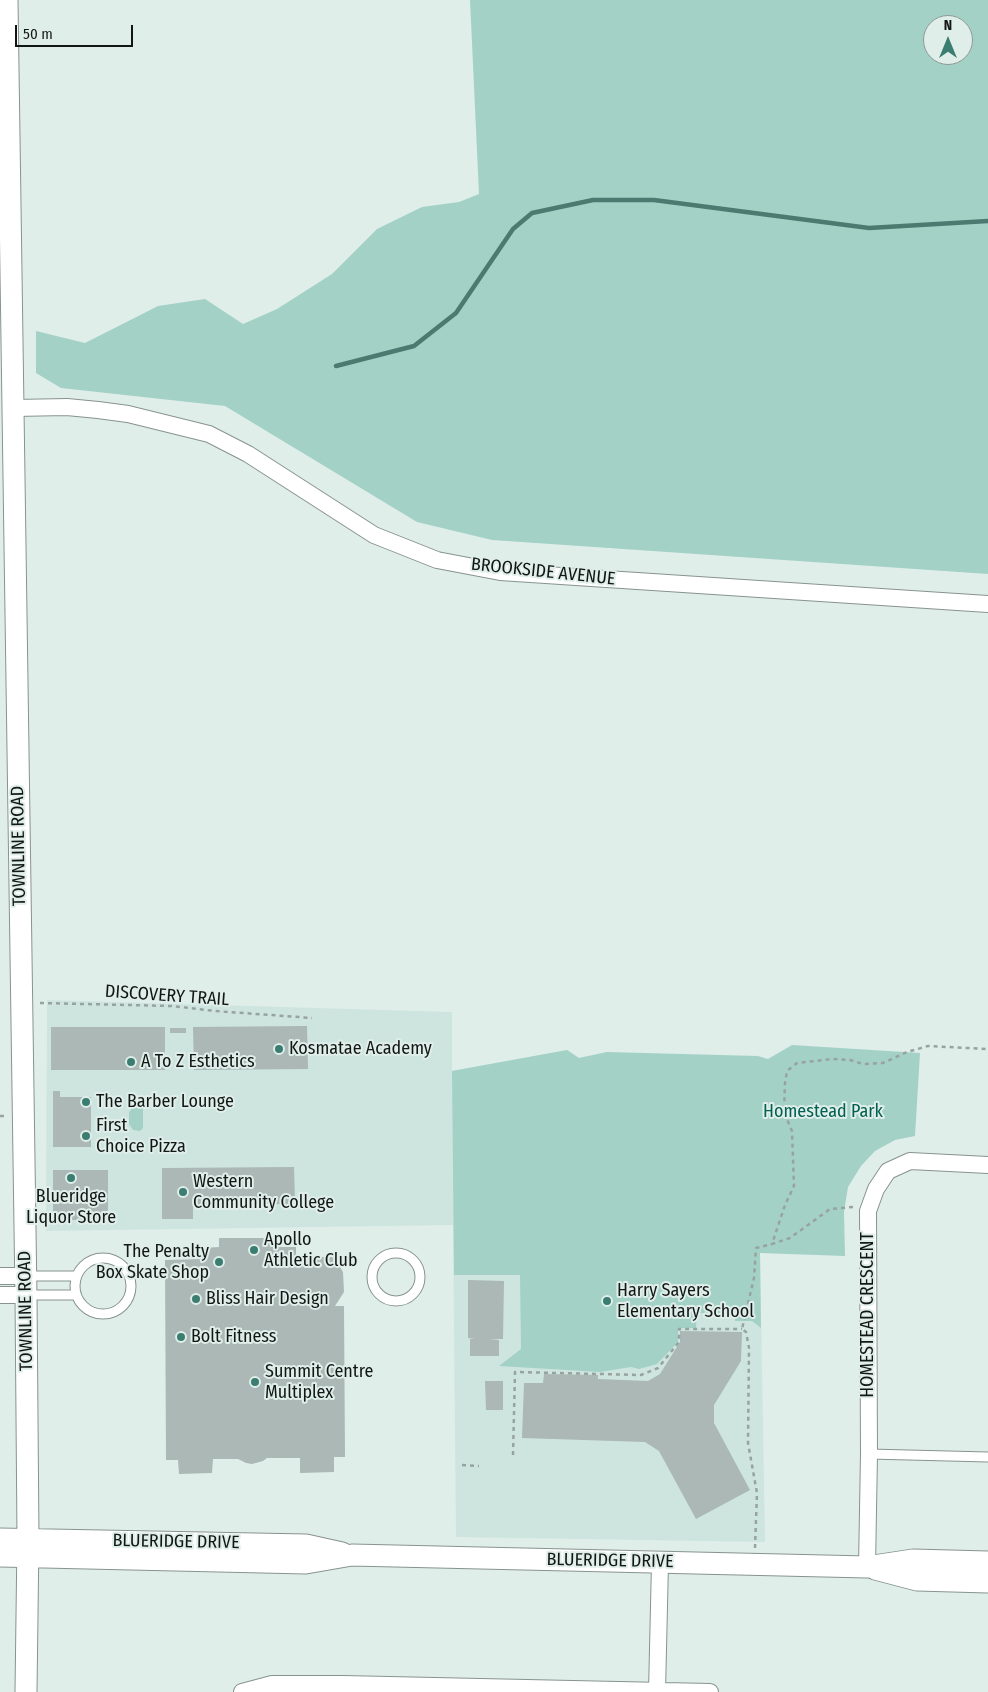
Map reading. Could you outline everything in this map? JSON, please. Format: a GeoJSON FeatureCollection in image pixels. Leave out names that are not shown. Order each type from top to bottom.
{"type":"FeatureCollection","features":[{"type":"Feature","properties":{"kind":"street","name":"TOWNLINE ROAD"},"geometry":{"type":"LineString","coordinates":[[7,0],[26,1286],[28,1547],[26,1692]]}},
{"type":"Feature","properties":{"kind":"street","name":"BROOKSIDE AVENUE"},"geometry":{"type":"LineString","coordinates":[[14,408],[67,407],[113,412],[160,421],[208,434],[248,454],[374,535],[446,562],[500,572],[988,604]]}},
{"type":"Feature","properties":{"kind":"street","name":"HOMESTEAD CRESCENT"},"geometry":{"type":"LineString","coordinates":[[867,1567],[869,1454],[868,1211],[876,1189],[888,1171],[910,1161],[988,1165]]}},
{"type":"Feature","properties":{"kind":"street"},"geometry":{"type":"LineString","coordinates":[[0,1276],[26,1286]]}},
{"type":"Feature","properties":{"kind":"street"},"geometry":{"type":"LineString","coordinates":[[0,1295],[26,1286]]}},
{"type":"Feature","properties":{"kind":"street","name":"BLUERIDGE DRIVE"},"geometry":{"type":"LineString","coordinates":[[0,1539],[28,1547],[306,1545],[352,1555],[753,1565],[867,1567],[914,1560],[988,1562]]}},
{"type":"Feature","properties":{"kind":"street","name":"BLUERIDGE DRIVE"},"geometry":{"type":"LineString","coordinates":[[0,1556],[28,1547]]}},
{"type":"Feature","properties":{"kind":"street"},"geometry":{"type":"LineString","coordinates":[[657,1691],[660,1562]]}},
{"type":"Feature","properties":{"kind":"street","name":"BLUERIDGE DRIVE"},"geometry":{"type":"LineString","coordinates":[[867,1567],[917,1580],[988,1582]]}},
{"type":"Feature","properties":{"kind":"street"},"geometry":{"type":"LineString","coordinates":[[242,1692],[272,1684],[710,1692]]}},
{"type":"Feature","properties":{"kind":"lane"},"geometry":{"type":"LineString","coordinates":[[394,1254],[402,1254],[415,1262],[419,1269],[419,1284],[416,1291],[404,1300],[388,1300],[376,1290],[373,1274],[375,1267],[383,1258],[394,1254]]}},
{"type":"Feature","properties":{"kind":"lane"},"geometry":{"type":"LineString","coordinates":[[106,1257],[116,1260],[129,1273],[132,1283],[128,1300],[114,1312],[96,1313],[87,1309],[80,1303],[76,1295],[74,1286],[76,1276],[88,1261],[106,1257]]}},
{"type":"Feature","properties":{"kind":"lane"},"geometry":{"type":"LineString","coordinates":[[26,1286],[76,1276]]}},
{"type":"Feature","properties":{"kind":"lane"},"geometry":{"type":"LineString","coordinates":[[26,1286],[76,1295]]}},
{"type":"Feature","properties":{"kind":"lane"},"geometry":{"type":"LineString","coordinates":[[869,1454],[988,1457]]}},
{"type":"Feature","properties":{"kind":"path","name":"DISCOVERY TRAIL"},"geometry":{"type":"LineString","coordinates":[[21,1002],[172,1006],[312,1018]]}},
{"type":"Feature","properties":{"kind":"path"},"geometry":{"type":"LineString","coordinates":[[772,1244],[785,1205],[794,1186],[792,1131],[784,1112],[787,1071],[797,1063],[833,1059],[850,1060],[863,1064],[878,1064],[928,1046],[988,1049]]}},
{"type":"Feature","properties":{"kind":"path"},"geometry":{"type":"LineString","coordinates":[[742,1329],[754,1278],[756,1248],[790,1238],[830,1209],[870,1207]]}},
{"type":"Feature","properties":{"kind":"path"},"geometry":{"type":"LineString","coordinates":[[513,1456],[515,1372],[641,1375],[658,1368],[679,1342],[679,1329],[742,1329],[746,1332],[749,1348],[748,1443],[757,1493],[753,1565]]}},
{"type":"Feature","properties":{"kind":"path"},"geometry":{"type":"LineString","coordinates":[[462,1465],[479,1466]]}},
{"type":"Feature","properties":{"kind":"shaded area"},"geometry":{"type":"Polygon","coordinates":[[[47,1000],[452,1012],[452,1071],[567,1050],[579,1058],[607,1052],[760,1252],[765,1542],[456,1537],[453,1225],[46,1231],[47,1000]]]}},
{"type":"Feature","properties":{"kind":"green space"},"geometry":{"type":"Polygon","coordinates":[[[470,0],[988,0],[988,574],[492,540],[417,522],[225,406],[61,388],[36,373],[36,331],[85,343],[158,306],[205,299],[243,324],[277,309],[332,274],[377,229],[422,207],[459,202],[479,194],[470,0]]]}},
{"type":"Feature","properties":{"kind":"green space","name":"Homestead Park"},"geometry":{"type":"Polygon","coordinates":[[[792,1045],[920,1053],[915,1136],[895,1140],[875,1151],[861,1166],[848,1187],[844,1212],[845,1256],[760,1253],[761,1328],[752,1321],[735,1321],[735,1314],[697,1313],[696,1328],[678,1328],[678,1342],[657,1364],[639,1369],[631,1367],[600,1372],[499,1366],[521,1349],[520,1275],[454,1275],[452,1071],[567,1050],[579,1058],[607,1052],[758,1056],[768,1059],[792,1045]]]}},
{"type":"Feature","properties":{"kind":"green space"},"geometry":{"type":"Polygon","coordinates":[[[134,1106],[143,1107],[143,1128],[140,1131],[133,1130],[129,1124],[129,1112],[134,1106]]]}},
{"type":"Feature","properties":{"kind":"building"},"geometry":{"type":"Polygon","coordinates":[[[307,1026],[308,1069],[194,1070],[193,1027],[307,1026]]]}},
{"type":"Feature","properties":{"kind":"building"},"geometry":{"type":"Polygon","coordinates":[[[51,1027],[165,1027],[165,1070],[51,1070],[51,1027]]]}},
{"type":"Feature","properties":{"kind":"building"},"geometry":{"type":"Polygon","coordinates":[[[170,1028],[186,1028],[186,1033],[170,1033],[170,1028]]]}},
{"type":"Feature","properties":{"kind":"building"},"geometry":{"type":"Polygon","coordinates":[[[53,1091],[60,1091],[60,1097],[91,1097],[91,1147],[53,1147],[53,1091]]]}},
{"type":"Feature","properties":{"kind":"building"},"geometry":{"type":"Polygon","coordinates":[[[294,1167],[295,1204],[193,1205],[193,1219],[162,1219],[162,1168],[294,1167]]]}},
{"type":"Feature","properties":{"kind":"building"},"geometry":{"type":"Polygon","coordinates":[[[53,1170],[108,1170],[108,1220],[53,1220],[53,1170]]]}},
{"type":"Feature","properties":{"kind":"building","name":"Summit Centre Multiplex"},"geometry":{"type":"Polygon","coordinates":[[[219,1238],[278,1238],[278,1247],[296,1247],[296,1257],[334,1257],[343,1272],[344,1292],[335,1306],[344,1306],[345,1457],[334,1457],[334,1472],[300,1473],[300,1458],[267,1458],[252,1464],[238,1459],[213,1459],[212,1473],[179,1474],[178,1460],[166,1460],[165,1260],[202,1259],[202,1248],[219,1247],[219,1238]]]}},
{"type":"Feature","properties":{"kind":"building"},"geometry":{"type":"Polygon","coordinates":[[[468,1280],[504,1281],[503,1339],[490,1339],[499,1340],[499,1356],[470,1356],[470,1339],[475,1339],[468,1338],[468,1280]]]}},
{"type":"Feature","properties":{"kind":"building","name":"Harry Sayers Elementary School"},"geometry":{"type":"Polygon","coordinates":[[[680,1331],[742,1332],[741,1361],[714,1405],[714,1423],[750,1490],[696,1519],[659,1451],[645,1442],[522,1438],[524,1383],[543,1383],[544,1374],[598,1375],[598,1379],[648,1381],[660,1374],[680,1342],[680,1331]]]}},
{"type":"Feature","properties":{"kind":"building"},"geometry":{"type":"Polygon","coordinates":[[[485,1381],[503,1381],[503,1410],[486,1410],[485,1381]]]}},
{"type":"Feature","properties":{"kind":"waterway"},"geometry":{"type":"LineString","coordinates":[[336,366],[414,346],[456,313],[513,229],[532,213],[593,200],[654,200],[869,228],[988,221]]}},
{"type":"Feature","properties":{"kind":"place","name":"Kosmatae Academy"},"geometry":{"type":"Point","coordinates":[279,1049]}},
{"type":"Feature","properties":{"kind":"place","name":"A To Z Esthetics"},"geometry":{"type":"Point","coordinates":[131,1062]}},
{"type":"Feature","properties":{"kind":"place","name":"The Barber Lounge"},"geometry":{"type":"Point","coordinates":[86,1102]}},
{"type":"Feature","properties":{"kind":"place","name":"First Choice Pizza"},"geometry":{"type":"Point","coordinates":[86,1136]}},
{"type":"Feature","properties":{"kind":"place","name":"Blueridge Liquor Store"},"geometry":{"type":"Point","coordinates":[71,1178]}},
{"type":"Feature","properties":{"kind":"place","name":"Western Community College"},"geometry":{"type":"Point","coordinates":[183,1192]}},
{"type":"Feature","properties":{"kind":"place","name":"Apollo Athletic Club"},"geometry":{"type":"Point","coordinates":[254,1250]}},
{"type":"Feature","properties":{"kind":"place","name":"The Penalty Box Skate Shop"},"geometry":{"type":"Point","coordinates":[219,1262]}},
{"type":"Feature","properties":{"kind":"place","name":"Bliss Hair Design"},"geometry":{"type":"Point","coordinates":[196,1299]}},
{"type":"Feature","properties":{"kind":"place","name":"Harry Sayers Elementary School"},"geometry":{"type":"Point","coordinates":[607,1301]}},
{"type":"Feature","properties":{"kind":"place","name":"Bolt Fitness"},"geometry":{"type":"Point","coordinates":[181,1337]}},
{"type":"Feature","properties":{"kind":"place","name":"Summit Centre Multiplex"},"geometry":{"type":"Point","coordinates":[255,1382]}}]}
